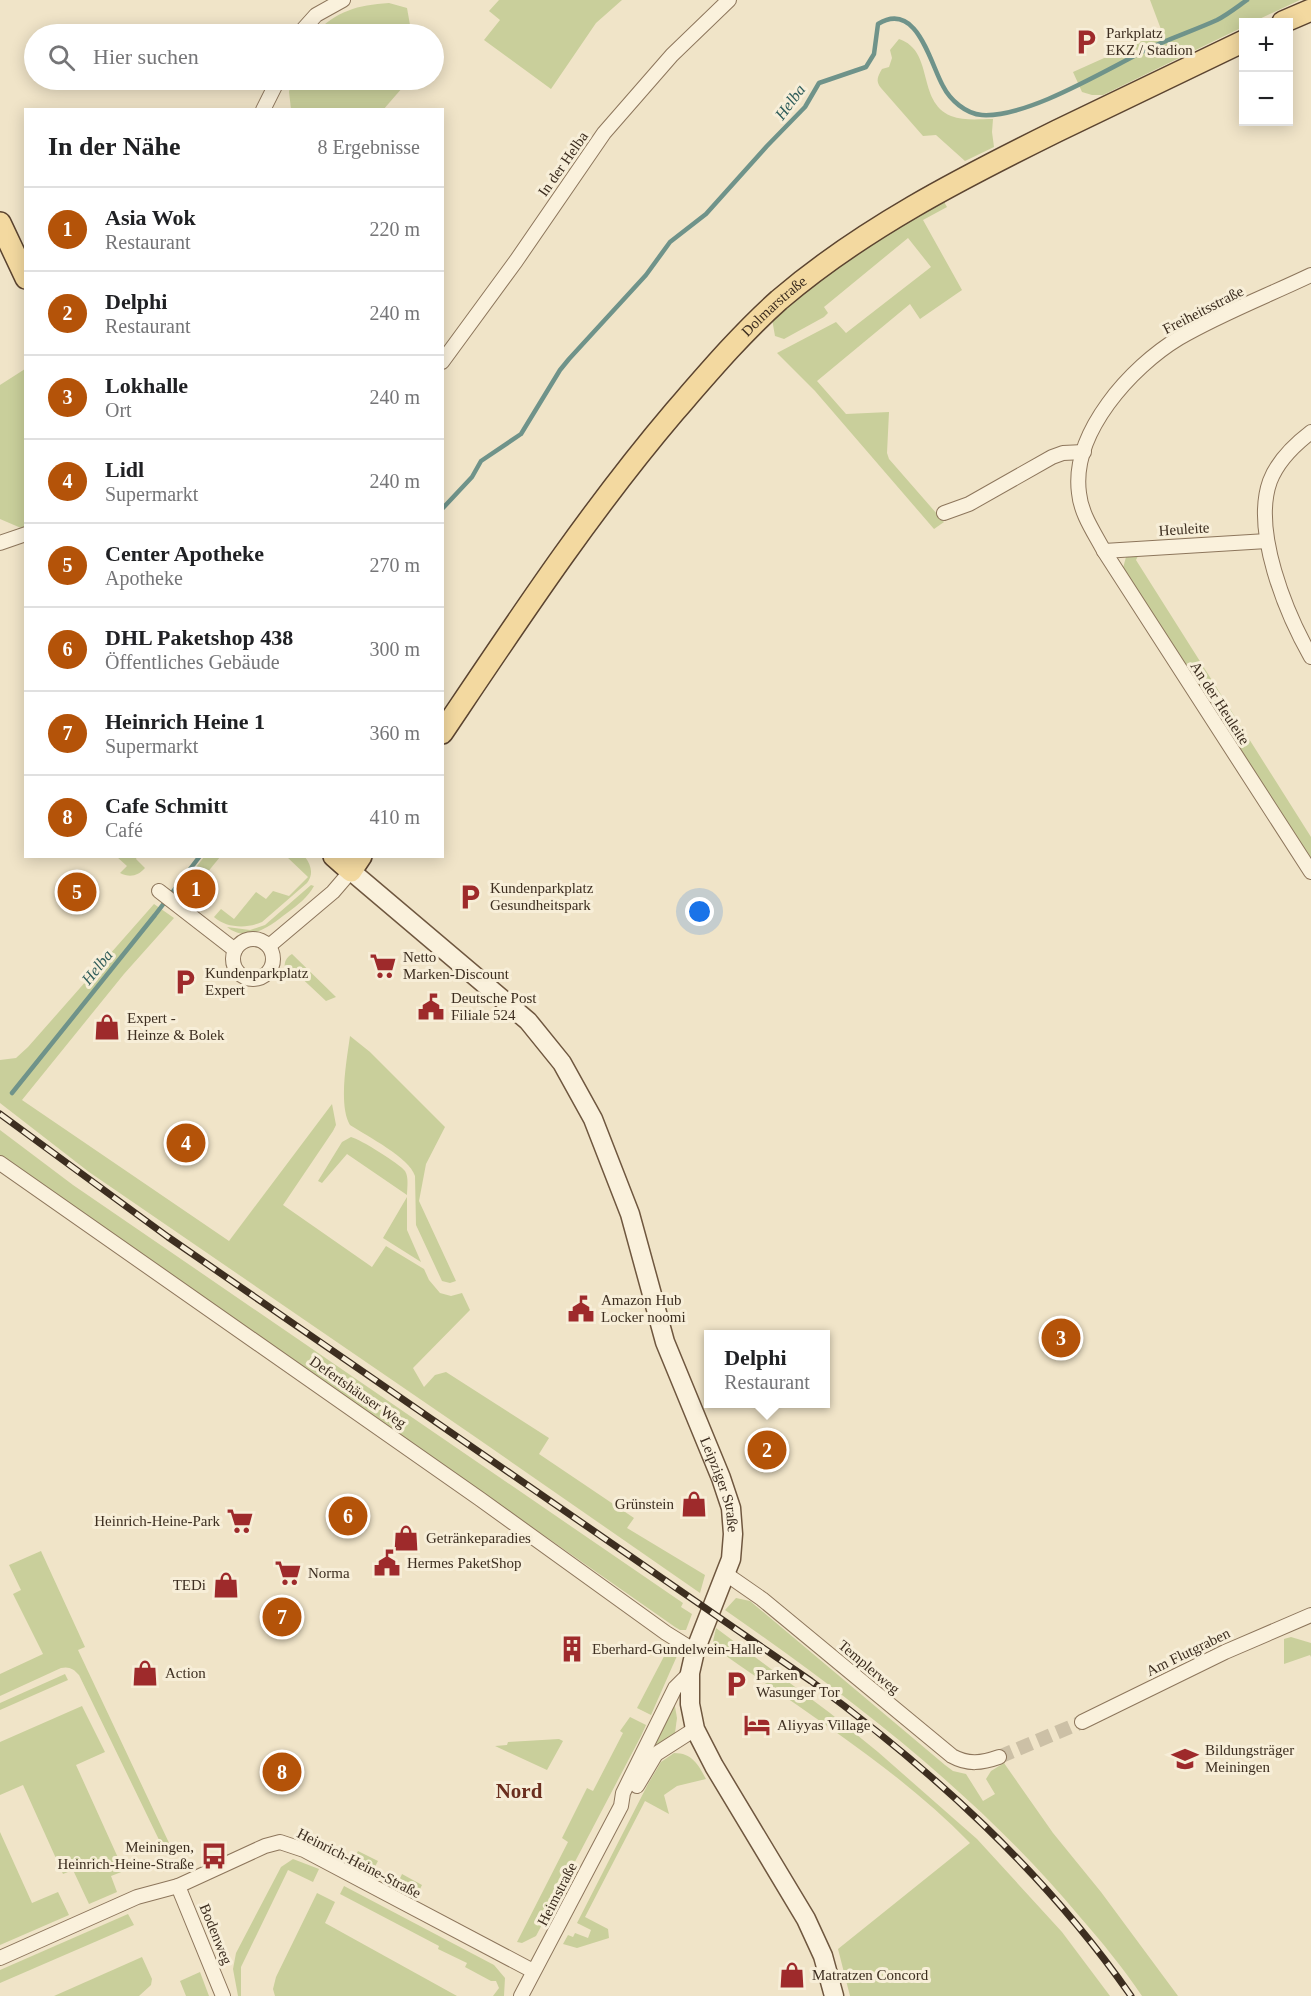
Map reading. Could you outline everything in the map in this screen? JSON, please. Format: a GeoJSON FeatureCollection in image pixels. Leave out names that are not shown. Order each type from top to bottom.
{"type":"FeatureCollection","features":[{"type":"Feature","properties":{"kind":"main road"},"geometry":{"type":"LineString","coordinates":[[1292,18],[1311,10]]}},
{"type":"Feature","properties":{"kind":"main road","name":"Dolmarstraße"},"geometry":{"type":"LineString","coordinates":[[444,730],[578,535],[635,458],[724,355],[777,302],[836,256],[927,198],[978,170],[1239,43]]}},
{"type":"Feature","properties":{"kind":"main road"},"geometry":{"type":"LineString","coordinates":[[0,223],[20,250],[24,269]]}},
{"type":"Feature","properties":{"kind":"main road","name":"Leipziger Straße"},"geometry":{"type":"LineString","coordinates":[[340,858],[356,864],[528,1021],[562,1063],[581,1095],[607,1152],[630,1214],[666,1342],[731,1508],[733,1552],[695,1651],[690,1673],[690,1704],[695,1729],[714,1767],[806,1919],[823,1956],[834,1996]]}},
{"type":"Feature","properties":{"kind":"street"},"geometry":{"type":"LineString","coordinates":[[307,24],[316,15],[343,0]]}},
{"type":"Feature","properties":{"kind":"street","name":"In der Helba"},"geometry":{"type":"LineString","coordinates":[[444,359],[516,261],[604,133],[672,55],[729,0]]}},
{"type":"Feature","properties":{"kind":"street"},"geometry":{"type":"LineString","coordinates":[[264,108],[273,90]]}},
{"type":"Feature","properties":{"kind":"street","name":"Freiheitsstraße"},"geometry":{"type":"LineString","coordinates":[[1104,551],[1084,513],[1079,494],[1079,471],[1096,422],[1111,401],[1144,364],[1163,349],[1204,326],[1311,275]]}},
{"type":"Feature","properties":{"kind":"street"},"geometry":{"type":"LineString","coordinates":[[1311,432],[1283,459],[1270,482],[1266,508],[1267,541],[1290,617],[1311,657]]}},
{"type":"Feature","properties":{"kind":"street"},"geometry":{"type":"LineString","coordinates":[[944,513],[969,504],[1052,457],[1063,453],[1084,452]]}},
{"type":"Feature","properties":{"kind":"street"},"geometry":{"type":"LineString","coordinates":[[0,543],[24,535]]}},
{"type":"Feature","properties":{"kind":"street","name":"Heuleite"},"geometry":{"type":"LineString","coordinates":[[1104,551],[1267,541]]}},
{"type":"Feature","properties":{"kind":"street","name":"An der Heuleite"},"geometry":{"type":"LineString","coordinates":[[1104,551],[1214,725],[1311,872]]}},
{"type":"Feature","properties":{"kind":"street"},"geometry":{"type":"LineString","coordinates":[[269,946],[333,892],[356,864]]}},
{"type":"Feature","properties":{"kind":"street"},"geometry":{"type":"LineString","coordinates":[[159,891],[235,950]]}},
{"type":"Feature","properties":{"kind":"street"},"geometry":{"type":"LineString","coordinates":[[258,939],[269,946],[273,956],[270,969],[266,974],[255,979],[243,976],[235,968],[233,956],[235,950],[243,941],[258,939]]}},
{"type":"Feature","properties":{"kind":"street","name":"Defertshäuser Weg"},"geometry":{"type":"LineString","coordinates":[[0,1163],[480,1499],[666,1633],[695,1651]]}},
{"type":"Feature","properties":{"kind":"street","name":"Templerweg"},"geometry":{"type":"LineString","coordinates":[[726,1574],[762,1599],[952,1756],[977,1763],[999,1757]]}},
{"type":"Feature","properties":{"kind":"street","name":"Am Flutgraben"},"geometry":{"type":"LineString","coordinates":[[1082,1722],[1225,1652],[1311,1614]]}},
{"type":"Feature","properties":{"kind":"street","name":"Heimstraße"},"geometry":{"type":"LineString","coordinates":[[521,1996],[621,1806],[623,1793],[675,1688],[690,1673]]}},
{"type":"Feature","properties":{"kind":"street","name":"Heimstraße"},"geometry":{"type":"LineString","coordinates":[[621,1806],[631,1797],[656,1754],[695,1729]]}},
{"type":"Feature","properties":{"kind":"street","name":"Heinrich-Heine-Straße"},"geometry":{"type":"LineString","coordinates":[[0,1958],[137,1897],[178,1886],[265,1846],[280,1842],[304,1850],[533,1971]]}},
{"type":"Feature","properties":{"kind":"street","name":"Bodenweg"},"geometry":{"type":"LineString","coordinates":[[178,1886],[223,1996]]}},
{"type":"Feature","properties":{"kind":"green space"},"geometry":{"type":"Polygon","coordinates":[[[499,0],[622,0],[596,23],[551,89],[484,40],[500,20],[489,11],[499,0]]]}},
{"type":"Feature","properties":{"kind":"green space"},"geometry":{"type":"Polygon","coordinates":[[[1150,0],[1300,0],[1262,18],[1239,18],[1239,29],[1103,95],[1082,92],[1073,72],[1162,32],[1150,0]]]}},
{"type":"Feature","properties":{"kind":"green space"},"geometry":{"type":"Polygon","coordinates":[[[389,3],[407,8],[410,24],[326,24],[339,15],[367,5],[389,3]]]}},
{"type":"Feature","properties":{"kind":"green space"},"geometry":{"type":"Polygon","coordinates":[[[899,39],[910,45],[917,54],[933,99],[940,109],[961,119],[993,119],[994,147],[965,161],[936,135],[923,136],[878,83],[878,76],[882,69],[889,67],[892,58],[890,50],[899,39]]]}},
{"type":"Feature","properties":{"kind":"green space"},"geometry":{"type":"Polygon","coordinates":[[[289,90],[400,90],[385,108],[291,108],[289,90]]]}},
{"type":"Feature","properties":{"kind":"green space"},"geometry":{"type":"Polygon","coordinates":[[[943,200],[947,207],[923,220],[962,290],[920,319],[910,304],[817,381],[846,414],[889,412],[887,453],[889,459],[944,522],[934,529],[815,391],[777,353],[836,322],[846,333],[931,267],[908,238],[824,307],[828,313],[824,317],[784,339],[775,336],[772,319],[842,262],[943,200]]]}},
{"type":"Feature","properties":{"kind":"green space"},"geometry":{"type":"Polygon","coordinates":[[[24,370],[24,527],[21,528],[0,519],[0,385],[24,370]]]}},
{"type":"Feature","properties":{"kind":"green space"},"geometry":{"type":"Polygon","coordinates":[[[1140,552],[1136,560],[1311,837],[1311,864],[1123,568],[1126,557],[1140,552]]]}},
{"type":"Feature","properties":{"kind":"green space"},"geometry":{"type":"Polygon","coordinates":[[[118,858],[136,858],[145,868],[134,875],[120,873],[127,866],[118,858]]]}},
{"type":"Feature","properties":{"kind":"green space"},"geometry":{"type":"Polygon","coordinates":[[[203,858],[219,858],[202,879],[193,871],[203,858]]]}},
{"type":"Feature","properties":{"kind":"green space"},"geometry":{"type":"Polygon","coordinates":[[[288,858],[306,858],[310,866],[310,876],[307,883],[262,922],[250,926],[237,926],[224,923],[214,917],[221,909],[234,919],[256,892],[266,899],[273,891],[289,896],[308,877],[288,858]]]}},
{"type":"Feature","properties":{"kind":"green space"},"geometry":{"type":"Polygon","coordinates":[[[311,885],[314,886],[302,901],[266,928],[243,934],[227,927],[250,930],[265,925],[311,885]]]}},
{"type":"Feature","properties":{"kind":"green space"},"geometry":{"type":"Polygon","coordinates":[[[154,904],[174,918],[124,974],[22,1100],[229,1241],[332,1104],[336,1125],[283,1205],[372,1267],[386,1246],[424,1269],[429,1280],[440,1293],[451,1296],[462,1293],[470,1310],[413,1368],[424,1387],[435,1375],[446,1372],[549,1438],[539,1454],[634,1518],[627,1528],[705,1575],[700,1593],[89,1172],[0,1103],[0,1060],[16,1058],[28,1047],[154,904]]]}},
{"type":"Feature","properties":{"kind":"green space"},"geometry":{"type":"Polygon","coordinates":[[[292,954],[336,997],[326,1001],[294,971],[288,976],[285,964],[287,958],[292,954]]]}},
{"type":"Feature","properties":{"kind":"green space"},"geometry":{"type":"Polygon","coordinates":[[[350,1036],[370,1052],[445,1127],[426,1164],[419,1201],[456,1281],[450,1283],[442,1281],[416,1225],[415,1176],[411,1169],[397,1155],[350,1125],[346,1116],[344,1094],[350,1036]]]}},
{"type":"Feature","properties":{"kind":"green space"},"geometry":{"type":"Polygon","coordinates":[[[0,1130],[73,1185],[683,1603],[681,1607],[692,1614],[686,1630],[675,1627],[0,1155],[0,1130]]]}},
{"type":"Feature","properties":{"kind":"green space"},"geometry":{"type":"Polygon","coordinates":[[[351,1137],[380,1152],[405,1171],[407,1195],[347,1154],[322,1183],[318,1181],[342,1142],[351,1137]]]}},
{"type":"Feature","properties":{"kind":"green space"},"geometry":{"type":"Polygon","coordinates":[[[407,1197],[407,1230],[421,1262],[383,1238],[407,1197]]]}},
{"type":"Feature","properties":{"kind":"green space"},"geometry":{"type":"Polygon","coordinates":[[[41,1551],[85,1647],[78,1650],[170,1845],[163,1848],[79,1675],[75,1671],[61,1668],[0,1696],[0,1674],[43,1654],[13,1594],[21,1590],[9,1565],[41,1551]]]}},
{"type":"Feature","properties":{"kind":"green space"},"geometry":{"type":"Polygon","coordinates":[[[736,1598],[750,1601],[945,1765],[953,1771],[966,1774],[983,1801],[995,1794],[986,1779],[991,1771],[1004,1763],[1053,1833],[1101,1892],[1178,1996],[1142,1996],[1088,1926],[1000,1831],[957,1790],[867,1715],[725,1610],[736,1598]]]}},
{"type":"Feature","properties":{"kind":"green space"},"geometry":{"type":"Polygon","coordinates":[[[716,1628],[830,1713],[977,1839],[1062,1932],[1110,1996],[850,1996],[838,1949],[970,1843],[910,1788],[878,1763],[712,1646],[716,1628]]]}},
{"type":"Feature","properties":{"kind":"green space"},"geometry":{"type":"Polygon","coordinates":[[[1291,1637],[1311,1643],[1311,1657],[1310,1655],[1284,1664],[1284,1639],[1291,1637]]]}},
{"type":"Feature","properties":{"kind":"green space"},"geometry":{"type":"Polygon","coordinates":[[[671,1643],[680,1649],[651,1715],[637,1708],[671,1643]]]}},
{"type":"Feature","properties":{"kind":"green space"},"geometry":{"type":"Polygon","coordinates":[[[65,1674],[68,1680],[0,1710],[0,1703],[65,1674]]]}},
{"type":"Feature","properties":{"kind":"green space"},"geometry":{"type":"Polygon","coordinates":[[[674,1701],[677,1718],[675,1733],[667,1740],[652,1746],[674,1701]]]}},
{"type":"Feature","properties":{"kind":"green space"},"geometry":{"type":"Polygon","coordinates":[[[82,1706],[105,1752],[76,1765],[124,1871],[111,1876],[117,1892],[89,1904],[73,1870],[63,1874],[23,1785],[0,1795],[0,1742],[82,1706]]]}},
{"type":"Feature","properties":{"kind":"green space"},"geometry":{"type":"Polygon","coordinates":[[[630,1717],[646,1725],[641,1736],[536,1936],[522,1943],[517,1942],[568,1842],[562,1838],[587,1788],[593,1791],[623,1733],[620,1731],[630,1717]]]}},
{"type":"Feature","properties":{"kind":"green space"},"geometry":{"type":"Polygon","coordinates":[[[559,1739],[563,1741],[547,1770],[495,1746],[507,1745],[508,1742],[559,1739]]]}},
{"type":"Feature","properties":{"kind":"green space"},"geometry":{"type":"Polygon","coordinates":[[[674,1753],[694,1760],[706,1779],[677,1786],[664,1795],[669,1814],[645,1801],[585,1917],[608,1929],[609,1938],[577,1948],[563,1944],[568,1935],[573,1937],[575,1933],[588,1938],[591,1930],[577,1923],[648,1784],[661,1762],[674,1753]]]}},
{"type":"Feature","properties":{"kind":"green space"},"geometry":{"type":"Polygon","coordinates":[[[0,1832],[32,1903],[58,1892],[69,1915],[0,1945],[0,1832]]]}},
{"type":"Feature","properties":{"kind":"green space"},"geometry":{"type":"Polygon","coordinates":[[[358,1851],[378,1861],[371,1874],[351,1864],[358,1851]]]}},
{"type":"Feature","properties":{"kind":"green space"},"geometry":{"type":"Polygon","coordinates":[[[293,1859],[319,1869],[313,1882],[288,1870],[241,1967],[241,1996],[238,1996],[233,1969],[236,1953],[281,1867],[293,1859]]]}},
{"type":"Feature","properties":{"kind":"green space"},"geometry":{"type":"Polygon","coordinates":[[[402,1874],[422,1885],[416,1897],[396,1887],[402,1874]]]}},
{"type":"Feature","properties":{"kind":"green space"},"geometry":{"type":"Polygon","coordinates":[[[344,1886],[494,1965],[505,1978],[504,1996],[493,1996],[499,1988],[496,1981],[491,1981],[465,1967],[467,1963],[438,1949],[439,1946],[340,1894],[344,1886]]]}},
{"type":"Feature","properties":{"kind":"green space"},"geometry":{"type":"Polygon","coordinates":[[[317,1893],[335,1902],[325,1923],[457,1996],[275,1996],[273,1989],[276,1977],[317,1893]]]}},
{"type":"Feature","properties":{"kind":"green space"},"geometry":{"type":"Polygon","coordinates":[[[128,1914],[134,1925],[0,1983],[0,1970],[128,1914]]]}},
{"type":"Feature","properties":{"kind":"green space"},"geometry":{"type":"Polygon","coordinates":[[[142,1957],[152,1979],[151,1985],[139,1996],[54,1996],[142,1957]]]}},
{"type":"Feature","properties":{"kind":"green space"},"geometry":{"type":"Polygon","coordinates":[[[200,1972],[209,1996],[186,1996],[180,1981],[200,1972]]]}},
{"type":"Feature","properties":{"kind":"waterway","name":"Helba"},"geometry":{"type":"LineString","coordinates":[[444,507],[472,477],[481,461],[521,434],[569,359],[646,275],[670,242],[706,214],[805,107],[819,83],[866,67],[874,54],[878,24],[891,19],[903,20],[920,37],[943,86],[954,101],[964,109],[976,114],[1001,114],[1044,101],[1150,48],[1217,20],[1247,0]]}},
{"type":"Feature","properties":{"kind":"waterway","name":"Helba"},"geometry":{"type":"LineString","coordinates":[[12,1093],[198,858]]}},
{"type":"Feature","properties":{"kind":"tunnel"},"geometry":{"type":"LineString","coordinates":[[999,1757],[1082,1722]]}},
{"type":"Feature","properties":{"kind":"railway"},"geometry":{"type":"LineString","coordinates":[[0,1114],[168,1237],[811,1681],[856,1715],[943,1787],[1024,1865],[1098,1951],[1131,1996]]}},
{"type":"Feature","properties":{"kind":"place","name":"Parkplatz EKZ / Stadion"},"geometry":{"type":"Point","coordinates":[1086,42]}},
{"type":"Feature","properties":{"kind":"place","name":"Asia Wok"},"geometry":{"type":"Point","coordinates":[196,889]}},
{"type":"Feature","properties":{"kind":"place","name":"Center Apotheke"},"geometry":{"type":"Point","coordinates":[77,892]}},
{"type":"Feature","properties":{"kind":"place","name":"Kundenparkplatz Gesundheitspark"},"geometry":{"type":"Point","coordinates":[470,897]}},
{"type":"Feature","properties":{"kind":"place","name":"Netto Marken-Discount"},"geometry":{"type":"Point","coordinates":[383,966]}},
{"type":"Feature","properties":{"kind":"place","name":"Kundenparkplatz Expert"},"geometry":{"type":"Point","coordinates":[185,982]}},
{"type":"Feature","properties":{"kind":"place","name":"Deutsche Post Filiale 524"},"geometry":{"type":"Point","coordinates":[431,1007]}},
{"type":"Feature","properties":{"kind":"place","name":"Expert - Heinze & Bolek"},"geometry":{"type":"Point","coordinates":[107,1027]}},
{"type":"Feature","properties":{"kind":"place","name":"Lidl"},"geometry":{"type":"Point","coordinates":[186,1143]}},
{"type":"Feature","properties":{"kind":"place","name":"Amazon Hub Locker noomi"},"geometry":{"type":"Point","coordinates":[581,1309]}},
{"type":"Feature","properties":{"kind":"place","name":"Lokhalle"},"geometry":{"type":"Point","coordinates":[1061,1338]}},
{"type":"Feature","properties":{"kind":"place","name":"Delphi"},"geometry":{"type":"Point","coordinates":[767,1450]}},
{"type":"Feature","properties":{"kind":"place","name":"Grünstein"},"geometry":{"type":"Point","coordinates":[694,1504]}},
{"type":"Feature","properties":{"kind":"place","name":"DHL Paketshop 438"},"geometry":{"type":"Point","coordinates":[348,1516]}},
{"type":"Feature","properties":{"kind":"place","name":"Heinrich-Heine-Park"},"geometry":{"type":"Point","coordinates":[240,1521]}},
{"type":"Feature","properties":{"kind":"place","name":"Getränkeparadies"},"geometry":{"type":"Point","coordinates":[406,1538]}},
{"type":"Feature","properties":{"kind":"place","name":"Hermes PaketShop"},"geometry":{"type":"Point","coordinates":[387,1563]}},
{"type":"Feature","properties":{"kind":"place","name":"Norma"},"geometry":{"type":"Point","coordinates":[288,1573]}},
{"type":"Feature","properties":{"kind":"place","name":"TEDi"},"geometry":{"type":"Point","coordinates":[226,1585]}},
{"type":"Feature","properties":{"kind":"place","name":"Heinrich Heine 1"},"geometry":{"type":"Point","coordinates":[282,1617]}},
{"type":"Feature","properties":{"kind":"place","name":"Eberhard-Gundelwein-Halle"},"geometry":{"type":"Point","coordinates":[572,1649]}},
{"type":"Feature","properties":{"kind":"place","name":"Action"},"geometry":{"type":"Point","coordinates":[145,1673]}},
{"type":"Feature","properties":{"kind":"place","name":"Parken Wasunger Tor"},"geometry":{"type":"Point","coordinates":[736,1684]}},
{"type":"Feature","properties":{"kind":"place","name":"Aliyyas Village"},"geometry":{"type":"Point","coordinates":[757,1725]}},
{"type":"Feature","properties":{"kind":"place","name":"Bildungsträger Meiningen"},"geometry":{"type":"Point","coordinates":[1185,1759]}},
{"type":"Feature","properties":{"kind":"place","name":"Cafe Schmitt"},"geometry":{"type":"Point","coordinates":[282,1772]}},
{"type":"Feature","properties":{"kind":"place","name":"Meiningen, Heinrich-Heine-Straße"},"geometry":{"type":"Point","coordinates":[214,1856]}},
{"type":"Feature","properties":{"kind":"place","name":"Matratzen Concord"},"geometry":{"type":"Point","coordinates":[792,1975]}},
{"type":"Feature","properties":{"kind":"district","name":"Nord"},"geometry":{"type":"Point","coordinates":[519,1791]}}]}
